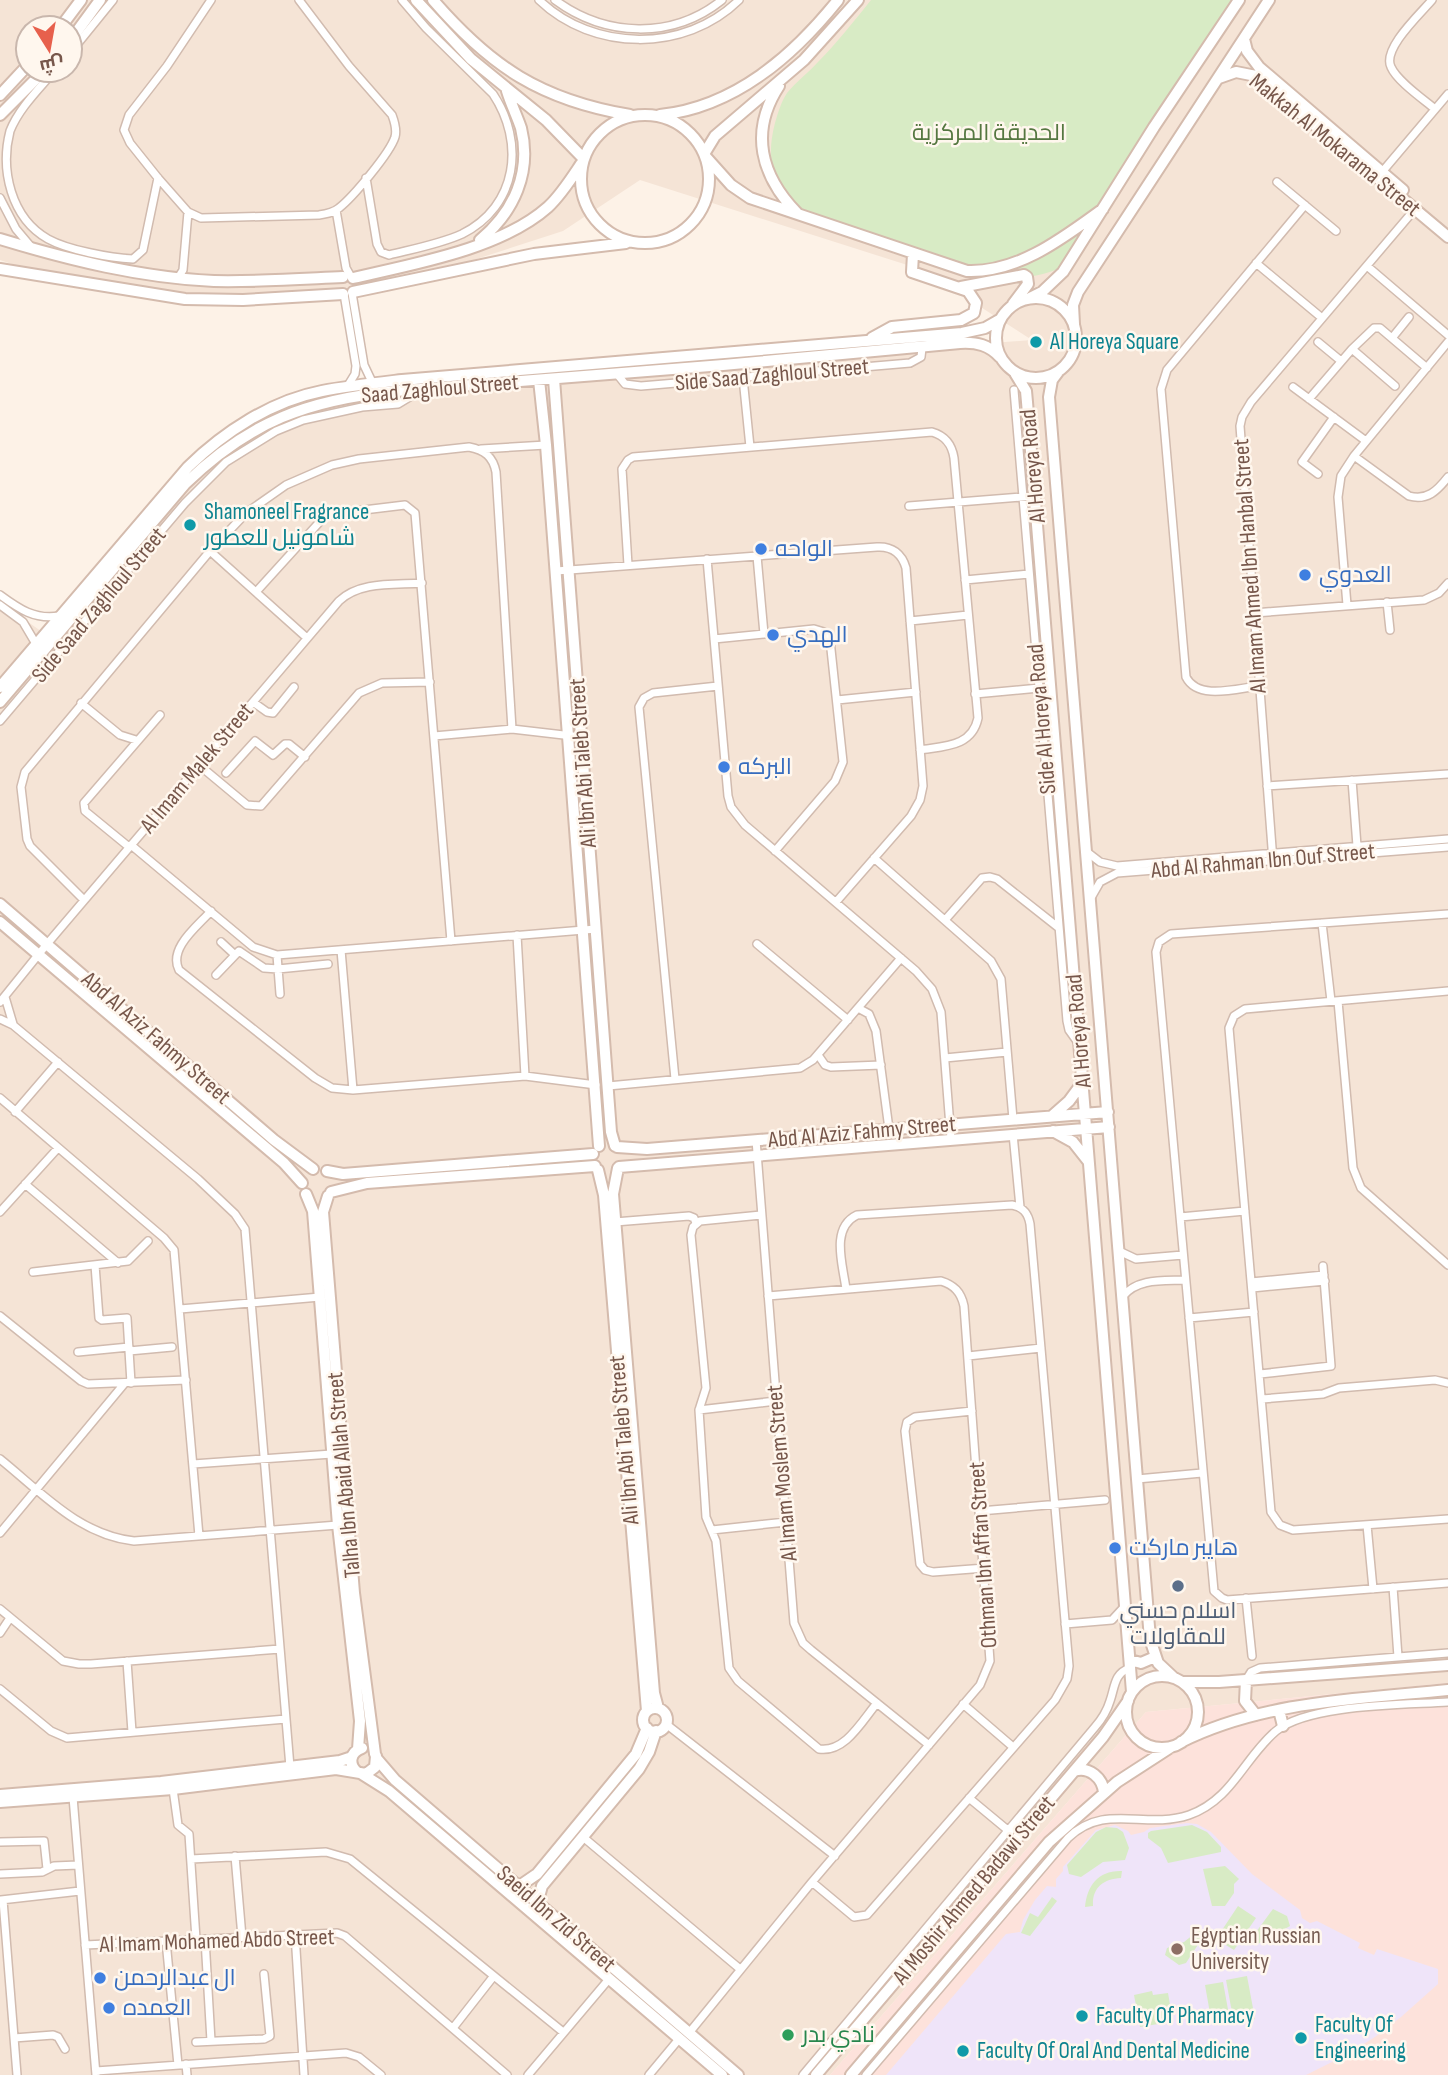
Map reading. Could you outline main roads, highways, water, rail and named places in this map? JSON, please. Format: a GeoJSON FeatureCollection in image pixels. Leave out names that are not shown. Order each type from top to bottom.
{"type":"FeatureCollection","features":[{"type":"Feature","properties":{"kind":"place","name":"Al Horeya Square"},"geometry":{"type":"Point","coordinates":[1036,342]}},
{"type":"Feature","properties":{"kind":"place","name":"Shamoneel Fragrance شامونيل للعطور"},"geometry":{"type":"Point","coordinates":[190,525]}},
{"type":"Feature","properties":{"kind":"place","name":"الواحه"},"geometry":{"type":"Point","coordinates":[761,549]}},
{"type":"Feature","properties":{"kind":"place","name":"العدوي"},"geometry":{"type":"Point","coordinates":[1305,575]}},
{"type":"Feature","properties":{"kind":"place","name":"الهدي"},"geometry":{"type":"Point","coordinates":[773,635]}},
{"type":"Feature","properties":{"kind":"place","name":"البركه"},"geometry":{"type":"Point","coordinates":[724,767]}},
{"type":"Feature","properties":{"kind":"place","name":"هايبر ماركت"},"geometry":{"type":"Point","coordinates":[1115,1548]}},
{"type":"Feature","properties":{"kind":"place","name":"اسلام حسني للمقاولات"},"geometry":{"type":"Point","coordinates":[1178,1586]}},
{"type":"Feature","properties":{"kind":"place","name":"Egyptian Russian University"},"geometry":{"type":"Point","coordinates":[1177,1949]}},
{"type":"Feature","properties":{"kind":"place","name":"ال عبدالرحمن"},"geometry":{"type":"Point","coordinates":[100,1978]}},
{"type":"Feature","properties":{"kind":"place","name":"العمده"},"geometry":{"type":"Point","coordinates":[109,2008]}},
{"type":"Feature","properties":{"kind":"place","name":"Faculty Of Pharmacy"},"geometry":{"type":"Point","coordinates":[1082,2016]}},
{"type":"Feature","properties":{"kind":"place","name":"نادي بدر"},"geometry":{"type":"Point","coordinates":[788,2035]}},
{"type":"Feature","properties":{"kind":"place","name":"Faculty Of Engineering"},"geometry":{"type":"Point","coordinates":[1301,2038]}},
{"type":"Feature","properties":{"kind":"place","name":"Faculty Of Oral And Dental Medicine"},"geometry":{"type":"Point","coordinates":[963,2051]}},
{"type":"Feature","properties":{"kind":"park label","name":"الحديقة المركزية"},"geometry":{"type":"Point","coordinates":[989,133]}}]}
